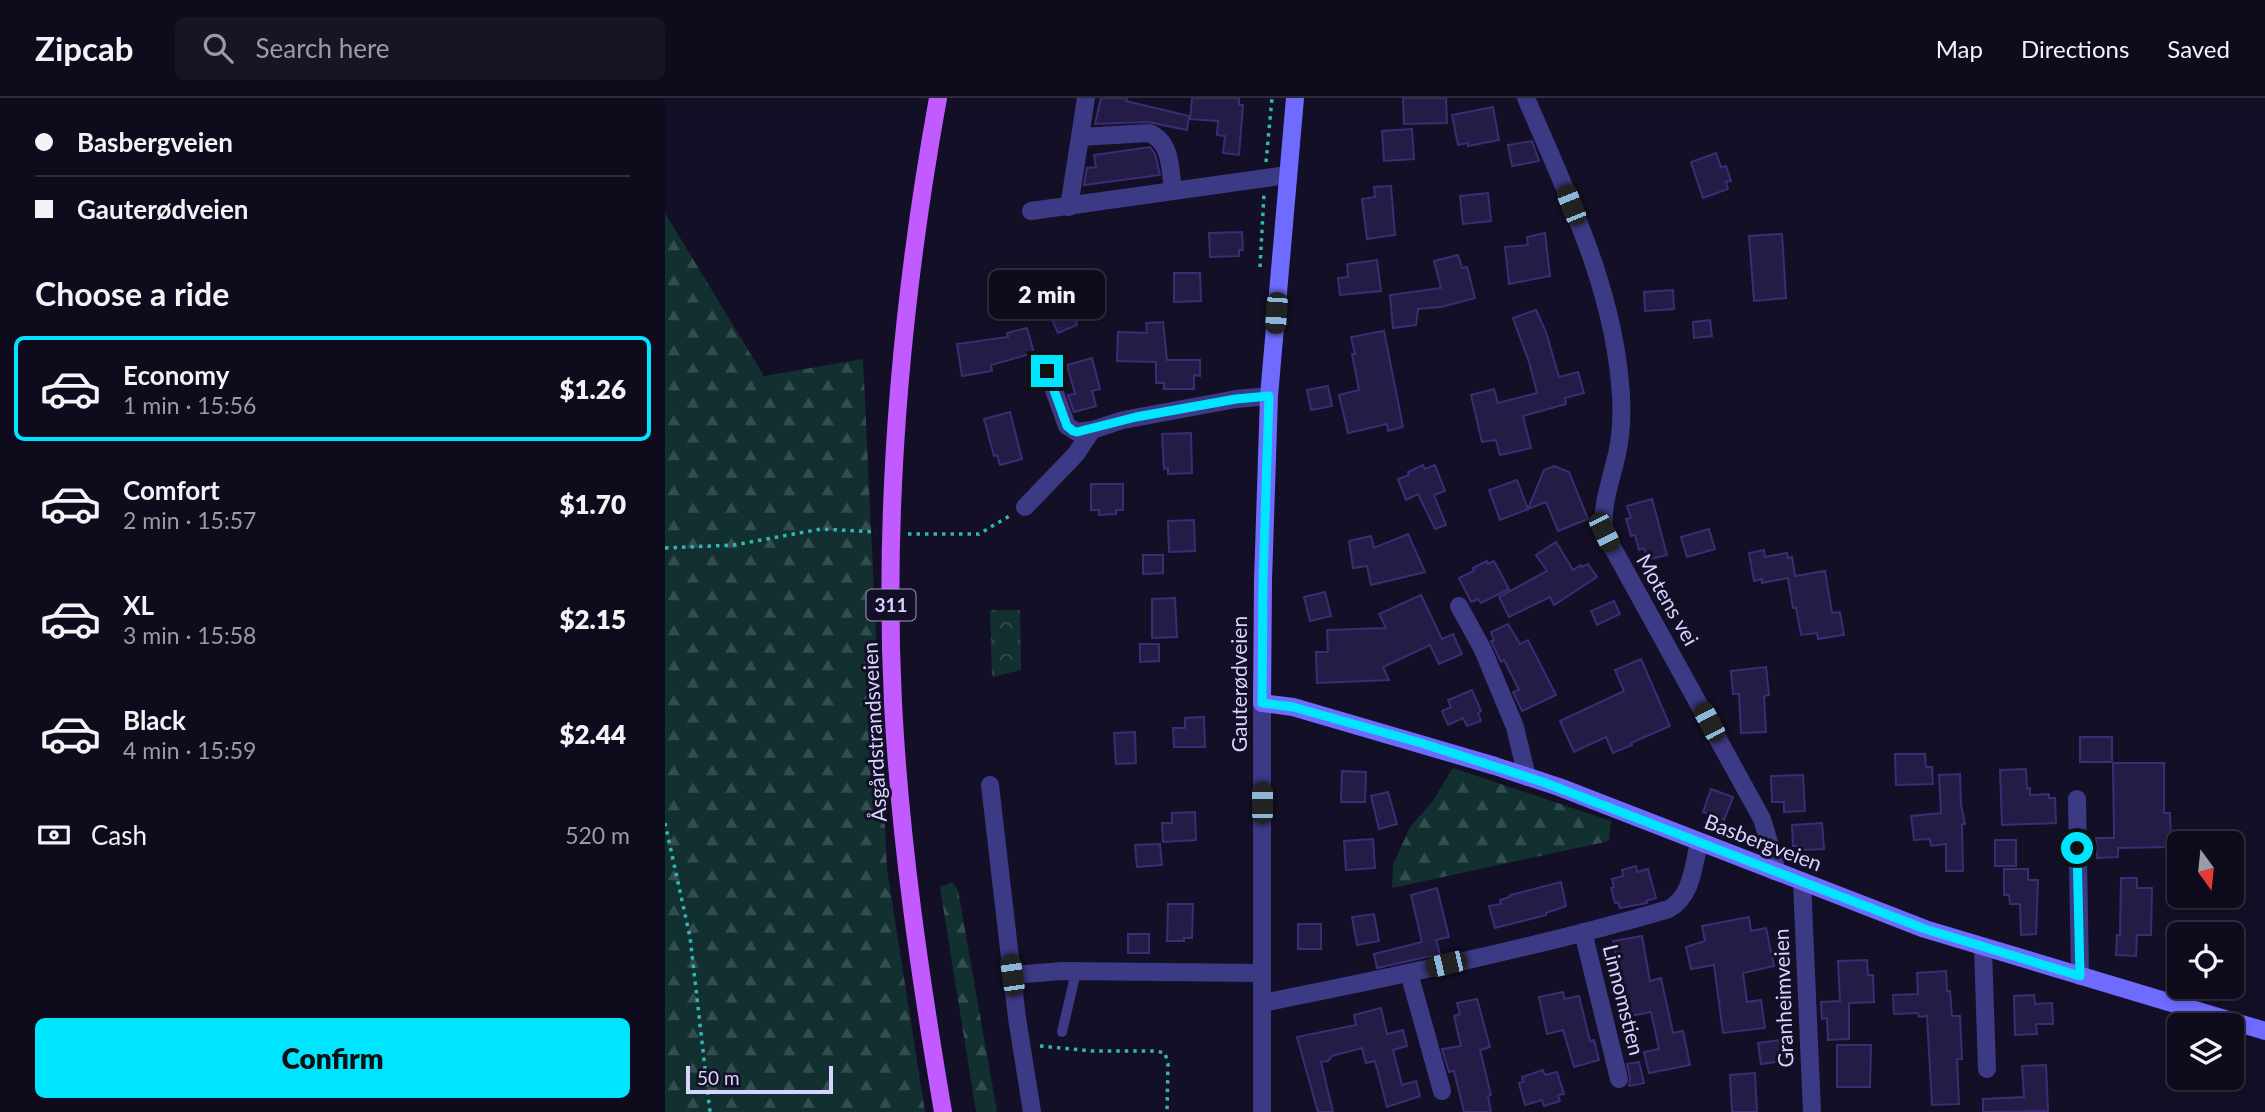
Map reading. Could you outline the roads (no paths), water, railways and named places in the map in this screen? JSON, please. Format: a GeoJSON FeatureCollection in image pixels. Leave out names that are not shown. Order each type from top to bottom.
{"type":"FeatureCollection","features":[{"type":"Feature","properties":{"kind":"main road","name":"Åsgårdstrandsveien"},"geometry":{"type":"LineString","coordinates":[[938,98],[909,281],[894,455],[892,533],[893,702],[901,807],[912,913],[943,1112]]}},
{"type":"Feature","properties":{"kind":"main road","name":"Gauterødveien"},"geometry":{"type":"LineString","coordinates":[[1262,703],[1269,396],[1286,175],[1295,98]]}},
{"type":"Feature","properties":{"kind":"main road","name":"Basbergveien"},"geometry":{"type":"LineString","coordinates":[[1262,703],[1293,707],[1383,732],[1527,777],[1925,929],[2265,1031]]}},
{"type":"Feature","properties":{"kind":"street"},"geometry":{"type":"LineString","coordinates":[[1069,207],[1086,98]]}},
{"type":"Feature","properties":{"kind":"street","name":"Motens vei"},"geometry":{"type":"LineString","coordinates":[[1526,98],[1589,247],[1603,290],[1615,350],[1621,414],[1617,452],[1602,515],[1604,532],[1762,819],[1775,862],[1774,871]]}},
{"type":"Feature","properties":{"kind":"street"},"geometry":{"type":"LineString","coordinates":[[1080,137],[1149,133],[1155,135],[1161,139],[1166,150],[1173,191]]}},
{"type":"Feature","properties":{"kind":"street"},"geometry":{"type":"LineString","coordinates":[[1031,211],[1286,175]]}},
{"type":"Feature","properties":{"kind":"street"},"geometry":{"type":"LineString","coordinates":[[1047,371],[1067,426],[1073,431],[1092,430],[1136,417],[1236,399],[1269,396]]}},
{"type":"Feature","properties":{"kind":"street"},"geometry":{"type":"LineString","coordinates":[[1025,507],[1076,454],[1092,430]]}},
{"type":"Feature","properties":{"kind":"street"},"geometry":{"type":"LineString","coordinates":[[1459,606],[1483,650],[1515,727],[1527,777]]}},
{"type":"Feature","properties":{"kind":"street","name":"Gauterødveien"},"geometry":{"type":"LineString","coordinates":[[1262,703],[1262,1112]]}},
{"type":"Feature","properties":{"kind":"street"},"geometry":{"type":"LineString","coordinates":[[990,785],[1012,975],[1032,1112]]}},
{"type":"Feature","properties":{"kind":"street"},"geometry":{"type":"LineString","coordinates":[[2077,799],[2080,976]]}},
{"type":"Feature","properties":{"kind":"street","name":"Linnomstien"},"geometry":{"type":"LineString","coordinates":[[1263,1003],[1409,973],[1657,912],[1677,904],[1688,888],[1699,843]]}},
{"type":"Feature","properties":{"kind":"street","name":"Granheimveien"},"geometry":{"type":"LineString","coordinates":[[1802,882],[1812,1112]]}},
{"type":"Feature","properties":{"kind":"street","name":"Linnomstien"},"geometry":{"type":"LineString","coordinates":[[1583,932],[1619,1079]]}},
{"type":"Feature","properties":{"kind":"street"},"geometry":{"type":"LineString","coordinates":[[1983,948],[1987,1069]]}},
{"type":"Feature","properties":{"kind":"street"},"geometry":{"type":"LineString","coordinates":[[1012,975],[1076,972],[1262,973]]}},
{"type":"Feature","properties":{"kind":"street"},"geometry":{"type":"LineString","coordinates":[[1409,973],[1442,1091]]}},
{"type":"Feature","properties":{"kind":"lane"},"geometry":{"type":"LineString","coordinates":[[1062,1032],[1076,972]]}}]}
